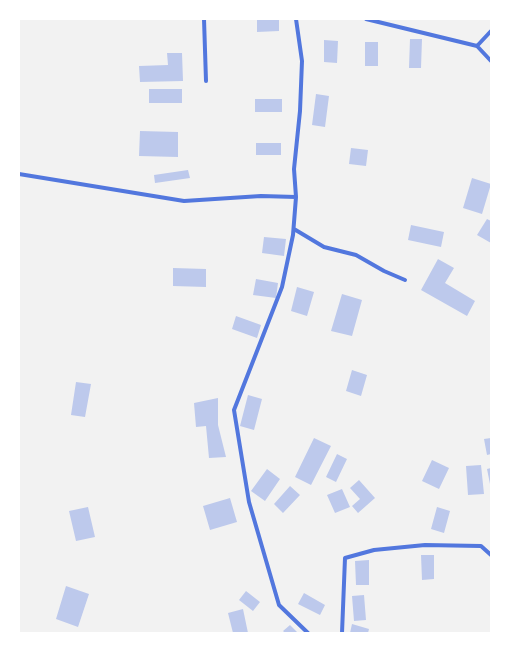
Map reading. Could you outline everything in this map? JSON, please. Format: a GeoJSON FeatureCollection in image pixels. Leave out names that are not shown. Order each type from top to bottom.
{"type":"FeatureCollection","features":[{"type":"Feature","properties":{"kind":"street"},"geometry":{"type":"LineString","coordinates":[[204,19],[206,81]]}},
{"type":"Feature","properties":{"kind":"street"},"geometry":{"type":"LineString","coordinates":[[296,19],[302,61],[300,111],[294,169],[296,197],[294,229],[282,287],[234,410],[250,502],[279,605],[308,633]]}},
{"type":"Feature","properties":{"kind":"street"},"geometry":{"type":"LineString","coordinates":[[366,19],[477,46],[491,61]]}},
{"type":"Feature","properties":{"kind":"street"},"geometry":{"type":"LineString","coordinates":[[477,46],[491,31]]}},
{"type":"Feature","properties":{"kind":"street"},"geometry":{"type":"LineString","coordinates":[[19,174],[184,201],[261,196],[296,197]]}},
{"type":"Feature","properties":{"kind":"street"},"geometry":{"type":"LineString","coordinates":[[294,229],[324,247],[356,255],[384,271],[405,280]]}},
{"type":"Feature","properties":{"kind":"street"},"geometry":{"type":"LineString","coordinates":[[342,633],[345,558],[374,550],[424,546],[481,546],[491,555]]}},
{"type":"Feature","properties":{"kind":"building"},"geometry":{"type":"Polygon","coordinates":[[[257,19],[279,19],[279,31],[257,32],[257,19]]]}},
{"type":"Feature","properties":{"kind":"building"},"geometry":{"type":"Polygon","coordinates":[[[410,39],[422,39],[421,68],[409,68],[410,39]]]}},
{"type":"Feature","properties":{"kind":"building"},"geometry":{"type":"Polygon","coordinates":[[[324,40],[338,41],[337,63],[324,62],[324,40]]]}},
{"type":"Feature","properties":{"kind":"building"},"geometry":{"type":"Polygon","coordinates":[[[365,42],[378,42],[378,66],[365,66],[365,42]]]}},
{"type":"Feature","properties":{"kind":"building"},"geometry":{"type":"Polygon","coordinates":[[[167,53],[182,53],[183,81],[140,82],[139,66],[168,65],[167,53]]]}},
{"type":"Feature","properties":{"kind":"building"},"geometry":{"type":"Polygon","coordinates":[[[149,89],[182,89],[182,103],[149,103],[149,89]]]}},
{"type":"Feature","properties":{"kind":"building"},"geometry":{"type":"Polygon","coordinates":[[[316,94],[329,96],[325,127],[312,125],[316,94]]]}},
{"type":"Feature","properties":{"kind":"building"},"geometry":{"type":"Polygon","coordinates":[[[255,99],[282,99],[282,112],[255,112],[255,99]]]}},
{"type":"Feature","properties":{"kind":"building"},"geometry":{"type":"Polygon","coordinates":[[[140,131],[178,132],[178,157],[139,156],[140,131]]]}},
{"type":"Feature","properties":{"kind":"building"},"geometry":{"type":"Polygon","coordinates":[[[256,143],[281,143],[281,155],[256,155],[256,143]]]}},
{"type":"Feature","properties":{"kind":"building"},"geometry":{"type":"Polygon","coordinates":[[[351,148],[368,150],[366,166],[349,164],[351,148]]]}},
{"type":"Feature","properties":{"kind":"building"},"geometry":{"type":"Polygon","coordinates":[[[188,170],[190,178],[155,183],[154,175],[188,170]]]}},
{"type":"Feature","properties":{"kind":"building"},"geometry":{"type":"Polygon","coordinates":[[[472,178],[491,184],[482,214],[463,208],[472,178]]]}},
{"type":"Feature","properties":{"kind":"building"},"geometry":{"type":"Polygon","coordinates":[[[487,219],[491,221],[491,243],[477,235],[487,219]]]}},
{"type":"Feature","properties":{"kind":"building"},"geometry":{"type":"Polygon","coordinates":[[[411,225],[444,232],[441,247],[408,240],[411,225]]]}},
{"type":"Feature","properties":{"kind":"building"},"geometry":{"type":"Polygon","coordinates":[[[264,237],[286,239],[284,256],[262,253],[264,237]]]}},
{"type":"Feature","properties":{"kind":"building"},"geometry":{"type":"Polygon","coordinates":[[[438,259],[454,268],[445,283],[475,301],[467,316],[421,290],[438,259]]]}},
{"type":"Feature","properties":{"kind":"building"},"geometry":{"type":"Polygon","coordinates":[[[173,268],[206,269],[206,287],[173,286],[173,268]]]}},
{"type":"Feature","properties":{"kind":"building"},"geometry":{"type":"Polygon","coordinates":[[[256,279],[278,283],[276,298],[253,295],[256,279]]]}},
{"type":"Feature","properties":{"kind":"building"},"geometry":{"type":"Polygon","coordinates":[[[297,287],[314,292],[307,316],[291,311],[297,287]]]}},
{"type":"Feature","properties":{"kind":"building"},"geometry":{"type":"Polygon","coordinates":[[[342,294],[362,300],[352,336],[331,331],[342,294]]]}},
{"type":"Feature","properties":{"kind":"building"},"geometry":{"type":"Polygon","coordinates":[[[236,316],[261,325],[257,338],[232,329],[236,316]]]}},
{"type":"Feature","properties":{"kind":"building"},"geometry":{"type":"Polygon","coordinates":[[[352,370],[367,375],[361,396],[346,391],[352,370]]]}},
{"type":"Feature","properties":{"kind":"building"},"geometry":{"type":"Polygon","coordinates":[[[76,382],[91,384],[85,417],[71,415],[76,382]]]}},
{"type":"Feature","properties":{"kind":"building"},"geometry":{"type":"Polygon","coordinates":[[[248,395],[262,399],[254,430],[240,426],[248,395]]]}},
{"type":"Feature","properties":{"kind":"building"},"geometry":{"type":"Polygon","coordinates":[[[218,398],[218,425],[226,457],[209,458],[206,426],[196,427],[194,403],[218,398]]]}},
{"type":"Feature","properties":{"kind":"building"},"geometry":{"type":"Polygon","coordinates":[[[314,438],[331,446],[311,485],[295,477],[314,438]]]}},
{"type":"Feature","properties":{"kind":"building"},"geometry":{"type":"Polygon","coordinates":[[[491,438],[491,454],[487,455],[484,439],[491,438]]]}},
{"type":"Feature","properties":{"kind":"building"},"geometry":{"type":"Polygon","coordinates":[[[337,454],[347,459],[336,482],[326,477],[337,454]]]}},
{"type":"Feature","properties":{"kind":"building"},"geometry":{"type":"Polygon","coordinates":[[[432,460],[449,468],[439,489],[422,481],[432,460]]]}},
{"type":"Feature","properties":{"kind":"building"},"geometry":{"type":"Polygon","coordinates":[[[481,465],[484,494],[468,495],[466,466],[481,465]]]}},
{"type":"Feature","properties":{"kind":"building"},"geometry":{"type":"Polygon","coordinates":[[[491,468],[491,484],[490,484],[487,469],[491,468]]]}},
{"type":"Feature","properties":{"kind":"building"},"geometry":{"type":"Polygon","coordinates":[[[267,469],[280,479],[265,501],[251,491],[267,469]]]}},
{"type":"Feature","properties":{"kind":"building"},"geometry":{"type":"Polygon","coordinates":[[[359,480],[375,498],[358,513],[352,506],[360,499],[350,488],[359,480]]]}},
{"type":"Feature","properties":{"kind":"building"},"geometry":{"type":"Polygon","coordinates":[[[290,486],[300,495],[283,513],[274,504],[290,486]]]}},
{"type":"Feature","properties":{"kind":"building"},"geometry":{"type":"Polygon","coordinates":[[[342,489],[350,507],[335,513],[327,495],[342,489]]]}},
{"type":"Feature","properties":{"kind":"building"},"geometry":{"type":"Polygon","coordinates":[[[230,498],[237,522],[210,530],[203,506],[230,498]]]}},
{"type":"Feature","properties":{"kind":"building"},"geometry":{"type":"Polygon","coordinates":[[[88,507],[95,537],[76,541],[69,511],[88,507]]]}},
{"type":"Feature","properties":{"kind":"building"},"geometry":{"type":"Polygon","coordinates":[[[437,507],[450,511],[444,533],[431,529],[437,507]]]}},
{"type":"Feature","properties":{"kind":"building"},"geometry":{"type":"Polygon","coordinates":[[[421,555],[434,555],[434,579],[422,580],[421,555]]]}},
{"type":"Feature","properties":{"kind":"building"},"geometry":{"type":"Polygon","coordinates":[[[369,560],[369,585],[356,585],[355,561],[369,560]]]}},
{"type":"Feature","properties":{"kind":"building"},"geometry":{"type":"Polygon","coordinates":[[[66,586],[89,594],[78,627],[56,619],[66,586]]]}},
{"type":"Feature","properties":{"kind":"building"},"geometry":{"type":"Polygon","coordinates":[[[246,591],[260,602],[253,611],[239,600],[246,591]]]}},
{"type":"Feature","properties":{"kind":"building"},"geometry":{"type":"Polygon","coordinates":[[[304,593],[325,605],[320,615],[298,604],[304,593]]]}},
{"type":"Feature","properties":{"kind":"building"},"geometry":{"type":"Polygon","coordinates":[[[364,595],[366,620],[354,621],[352,596],[364,595]]]}},
{"type":"Feature","properties":{"kind":"building"},"geometry":{"type":"Polygon","coordinates":[[[243,609],[248,633],[233,633],[228,613],[243,609]]]}},
{"type":"Feature","properties":{"kind":"building"},"geometry":{"type":"Polygon","coordinates":[[[352,624],[369,629],[368,633],[350,633],[352,624]]]}},
{"type":"Feature","properties":{"kind":"building"},"geometry":{"type":"Polygon","coordinates":[[[290,625],[298,633],[285,633],[283,631],[290,625]]]}}]}
